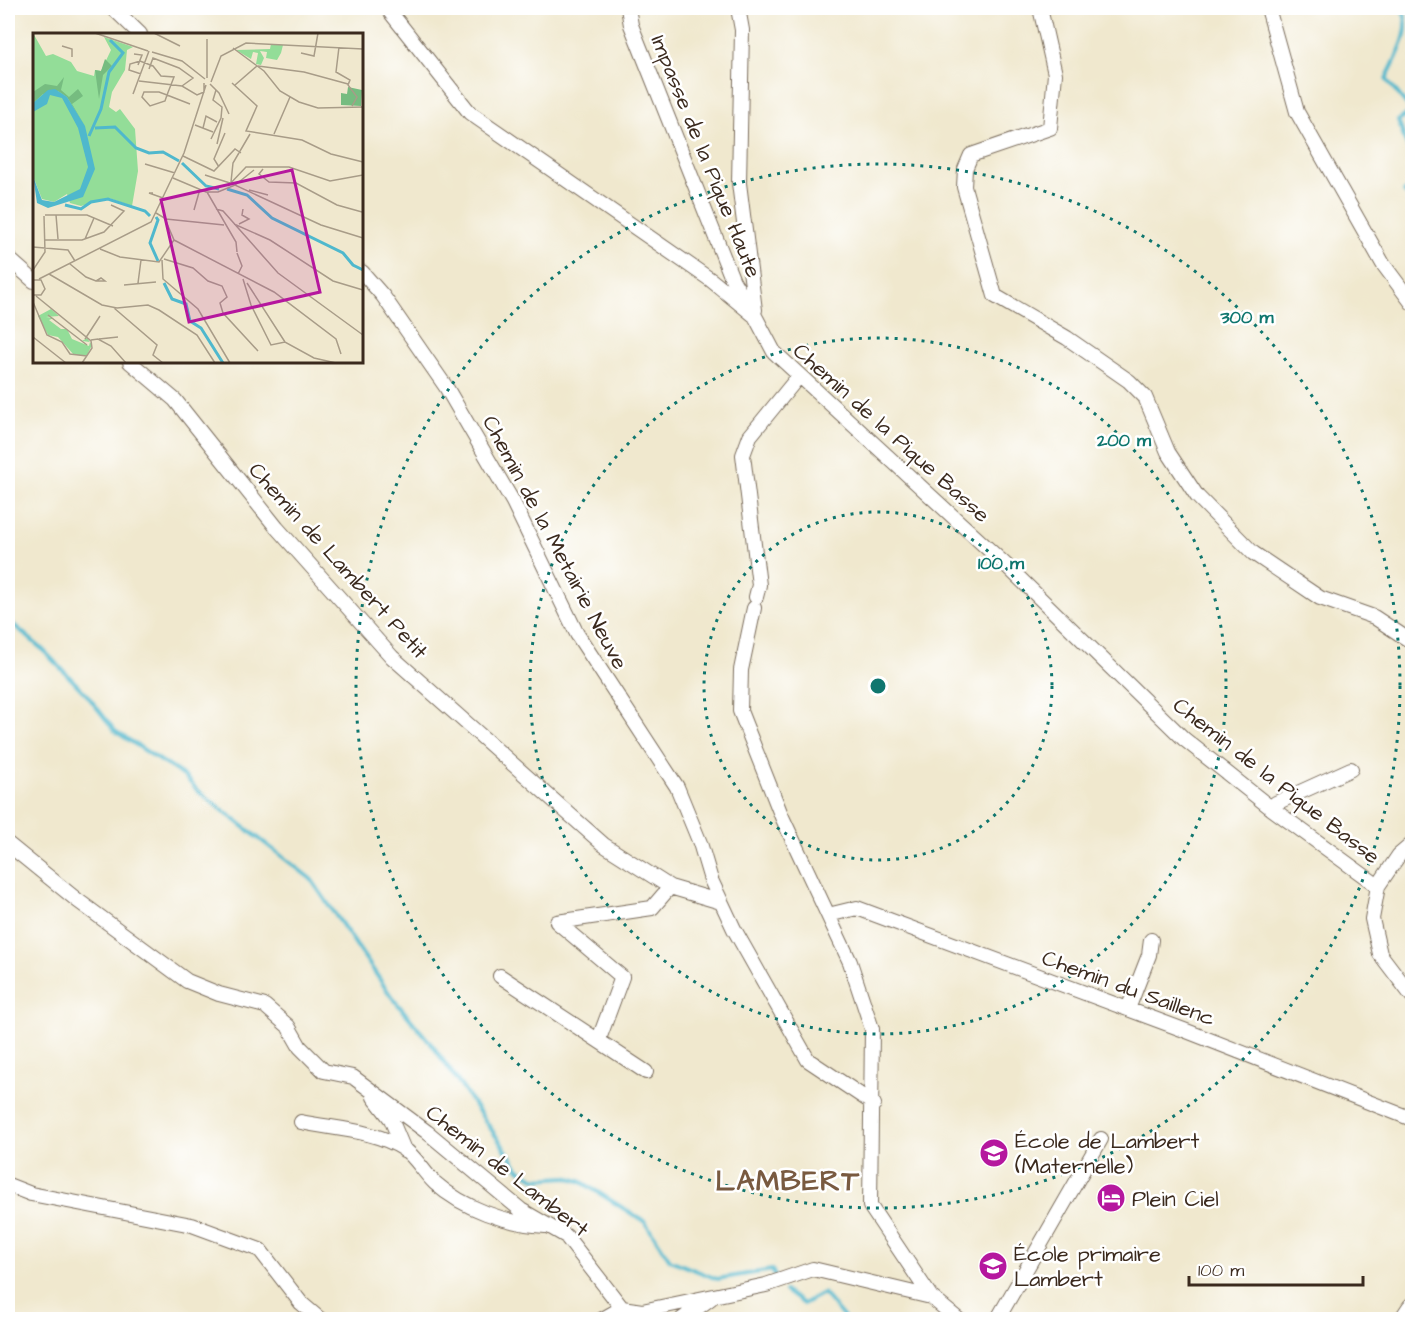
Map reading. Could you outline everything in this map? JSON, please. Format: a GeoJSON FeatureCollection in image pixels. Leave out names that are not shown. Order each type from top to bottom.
{"type":"FeatureCollection","features":[{"type":"Feature","properties":{"kind":"main road"},"geometry":{"type":"LineString","coordinates":[[1404,1320],[1413,1308]]}},
{"type":"Feature","properties":{"kind":"street"},"geometry":{"type":"LineString","coordinates":[[113,8],[139,33]]}},
{"type":"Feature","properties":{"kind":"street","name":"Chemin de la Pique Basse"},"geometry":{"type":"LineString","coordinates":[[387,8],[470,113],[711,280],[755,316],[774,352],[1010,569],[1184,739],[1271,808],[1378,886]]}},
{"type":"Feature","properties":{"kind":"street","name":"Impasse de la Pique Haute"},"geometry":{"type":"LineString","coordinates":[[628,8],[631,25],[733,281],[755,316]]}},
{"type":"Feature","properties":{"kind":"street"},"geometry":{"type":"LineString","coordinates":[[738,8],[742,30],[739,183],[755,316]]}},
{"type":"Feature","properties":{"kind":"street"},"geometry":{"type":"LineString","coordinates":[[1040,8],[1055,74],[1050,128],[971,155],[964,169],[964,187],[995,296],[1067,338],[1129,381],[1145,397],[1168,452],[1197,496],[1252,553],[1320,598],[1374,616],[1413,642]]}},
{"type":"Feature","properties":{"kind":"street"},"geometry":{"type":"LineString","coordinates":[[1268,8],[1297,112],[1383,264],[1413,303]]}},
{"type":"Feature","properties":{"kind":"street"},"geometry":{"type":"LineString","coordinates":[[8,258],[33,280]]}},
{"type":"Feature","properties":{"kind":"street","name":"Chemin de la Metairie Neuve"},"geometry":{"type":"LineString","coordinates":[[363,273],[383,296],[446,387],[513,502],[577,634],[677,787],[721,902],[808,1060],[873,1104]]}},
{"type":"Feature","properties":{"kind":"street","name":"Chemin de Lambert Petit"},"geometry":{"type":"LineString","coordinates":[[131,363],[175,400],[277,528],[392,657],[604,845],[670,886],[721,902]]}},
{"type":"Feature","properties":{"kind":"street"},"geometry":{"type":"LineString","coordinates":[[799,376],[750,436],[743,455],[759,585],[741,670],[740,711],[782,817],[850,962],[872,1029],[873,1104],[870,1206],[931,1297],[959,1320]]}},
{"type":"Feature","properties":{"kind":"street"},"geometry":{"type":"LineString","coordinates":[[1271,808],[1276,803],[1351,769]]}},
{"type":"Feature","properties":{"kind":"street","name":"Chemin de Lambert"},"geometry":{"type":"LineString","coordinates":[[8,844],[77,900],[187,981],[219,994],[266,1006],[288,1026],[300,1047],[324,1071],[353,1077],[428,1132],[521,1210],[566,1236],[622,1308]]}},
{"type":"Feature","properties":{"kind":"street"},"geometry":{"type":"LineString","coordinates":[[1413,844],[1399,855],[1378,886],[1372,919],[1380,954],[1413,996]]}},
{"type":"Feature","properties":{"kind":"street"},"geometry":{"type":"LineString","coordinates":[[598,1040],[622,977],[557,922],[652,908],[670,886]]}},
{"type":"Feature","properties":{"kind":"street","name":"Chemin du Saillenc"},"geometry":{"type":"LineString","coordinates":[[828,915],[857,908],[1413,1119]]}},
{"type":"Feature","properties":{"kind":"street"},"geometry":{"type":"LineString","coordinates":[[1128,1009],[1149,955],[1151,940]]}},
{"type":"Feature","properties":{"kind":"street"},"geometry":{"type":"LineString","coordinates":[[500,976],[646,1072]]}},
{"type":"Feature","properties":{"kind":"street"},"geometry":{"type":"LineString","coordinates":[[366,1086],[391,1119],[405,1149],[434,1182],[460,1203],[519,1225],[550,1227]]}},
{"type":"Feature","properties":{"kind":"street"},"geometry":{"type":"LineString","coordinates":[[301,1122],[373,1135],[405,1149]]}},
{"type":"Feature","properties":{"kind":"street"},"geometry":{"type":"LineString","coordinates":[[997,1320],[1101,1139]]}},
{"type":"Feature","properties":{"kind":"street"},"geometry":{"type":"LineString","coordinates":[[8,1185],[31,1194],[192,1225],[260,1250],[301,1303],[321,1320]]}},
{"type":"Feature","properties":{"kind":"street"},"geometry":{"type":"LineString","coordinates":[[600,1320],[622,1308],[642,1311],[766,1285],[813,1269],[931,1297]]}},
{"type":"Feature","properties":{"kind":"street"},"geometry":{"type":"LineString","coordinates":[[681,1320],[717,1294]]}},
{"type":"Feature","properties":{"kind":"waterway"},"geometry":{"type":"LineString","coordinates":[[1400,8],[1405,15],[1405,34],[1386,79],[1412,111],[1398,121],[1412,159]]}},
{"type":"Feature","properties":{"kind":"waterway"},"geometry":{"type":"LineString","coordinates":[[1412,185],[1404,192],[1412,200]]}},
{"type":"Feature","properties":{"kind":"waterway"},"geometry":{"type":"LineString","coordinates":[[8,620],[42,649],[87,695],[115,731],[184,776],[198,791],[311,879],[391,996],[433,1046],[519,1169],[536,1179],[566,1177],[580,1181],[645,1222],[670,1260],[717,1279],[772,1270],[775,1276]]}},
{"type":"Feature","properties":{"kind":"waterway"},"geometry":{"type":"LineString","coordinates":[[785,1291],[803,1304],[823,1293],[846,1320]]}},
{"type":"Feature","properties":{"kind":"place","name":"École de Lambert (Maternelle)"},"geometry":{"type":"Point","coordinates":[994,1153]}},
{"type":"Feature","properties":{"kind":"place","name":"Plein Ciel"},"geometry":{"type":"Point","coordinates":[1111,1198]}},
{"type":"Feature","properties":{"kind":"place","name":"École primaire Lambert"},"geometry":{"type":"Point","coordinates":[993,1266]}},
{"type":"Feature","properties":{"kind":"district","name":"LAMBERT"},"geometry":{"type":"Point","coordinates":[788,1180]}}]}
